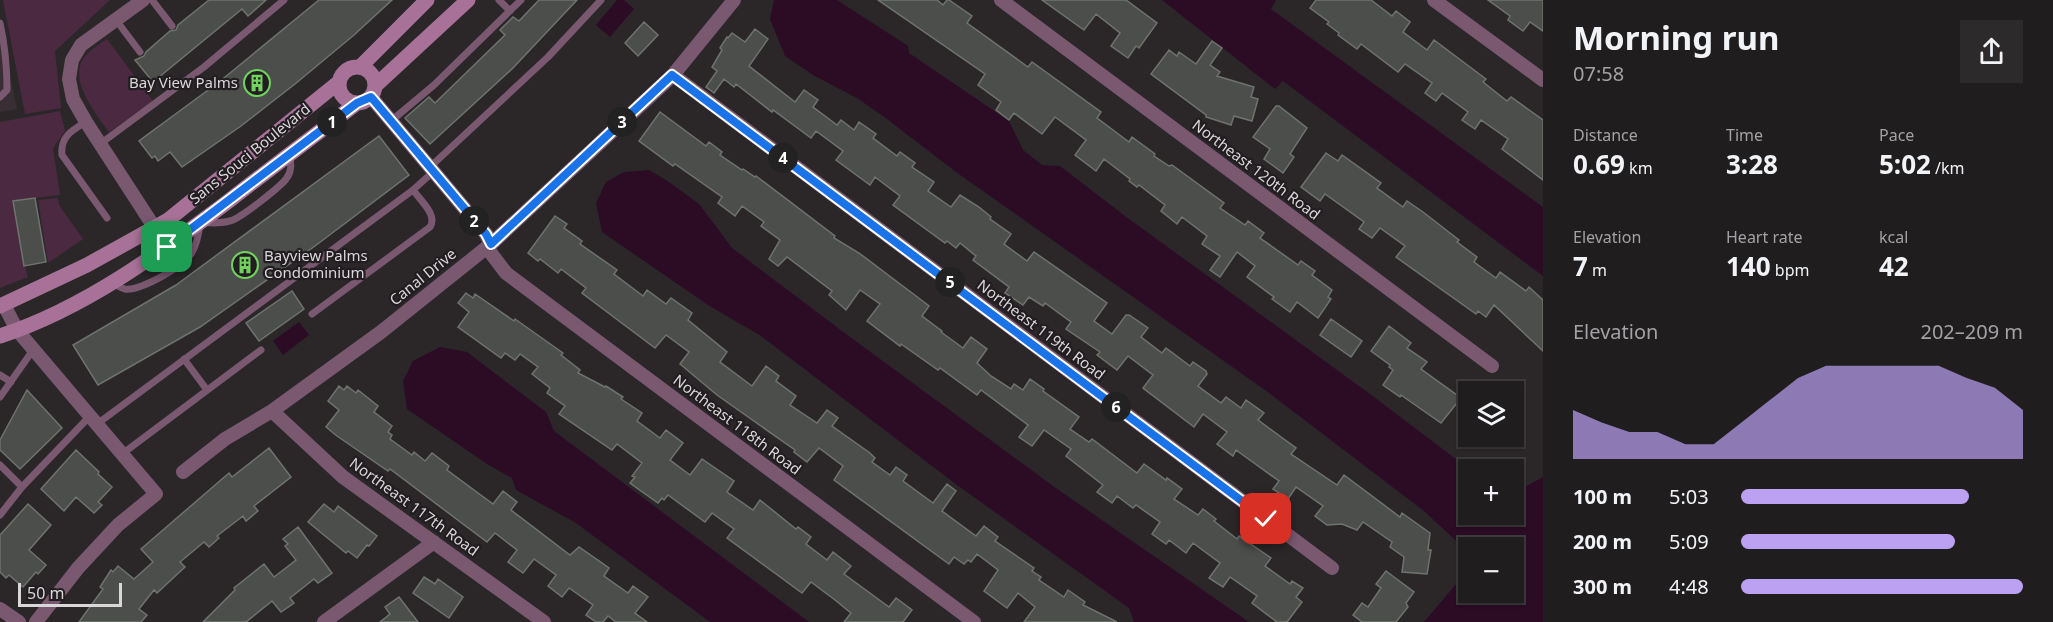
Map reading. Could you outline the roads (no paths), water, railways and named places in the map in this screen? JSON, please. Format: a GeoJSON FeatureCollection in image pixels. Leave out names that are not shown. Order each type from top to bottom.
{"type":"FeatureCollection","features":[{"type":"Feature","properties":{"kind":"street"},"geometry":{"type":"LineString","coordinates":[[143,0],[81,45],[72,60],[69,80],[73,99],[86,122],[167,247]]}},
{"type":"Feature","properties":{"kind":"street"},"geometry":{"type":"LineString","coordinates":[[360,67],[427,0]]}},
{"type":"Feature","properties":{"kind":"street","name":"Sans Souci Boulevard"},"geometry":{"type":"LineString","coordinates":[[0,336],[96,293],[167,247],[368,96],[468,0]]}},
{"type":"Feature","properties":{"kind":"street","name":"Canal Drive"},"geometry":{"type":"LineString","coordinates":[[183,472],[225,439],[272,411],[381,332],[489,246],[672,75],[734,0]]}},
{"type":"Feature","properties":{"kind":"street","name":"Northeast 120th Road"},"geometry":{"type":"LineString","coordinates":[[1001,0],[1491,366]]}},
{"type":"Feature","properties":{"kind":"street"},"geometry":{"type":"LineString","coordinates":[[1434,0],[1543,80]]}},
{"type":"Feature","properties":{"kind":"street"},"geometry":{"type":"LineString","coordinates":[[360,67],[369,72],[375,81],[368,96],[347,101],[340,93],[339,82],[344,72],[360,67]]}},
{"type":"Feature","properties":{"kind":"street","name":"Northeast 119th Road"},"geometry":{"type":"LineString","coordinates":[[672,75],[1332,568]]}},
{"type":"Feature","properties":{"kind":"street","name":"Sans Souci Boulevard"},"geometry":{"type":"LineString","coordinates":[[2,306],[87,265],[168,220],[339,82]]}},
{"type":"Feature","properties":{"kind":"street","name":"Northeast 118th Road"},"geometry":{"type":"LineString","coordinates":[[368,96],[486,234],[489,246],[506,273],[974,622]]}},
{"type":"Feature","properties":{"kind":"street"},"geometry":{"type":"LineString","coordinates":[[2,306],[33,350],[156,494],[110,534],[78,568],[36,622]]}},
{"type":"Feature","properties":{"kind":"street","name":"Northeast 117th Road"},"geometry":{"type":"LineString","coordinates":[[272,411],[343,477],[544,622]]}},
{"type":"Feature","properties":{"kind":"street"},"geometry":{"type":"LineString","coordinates":[[324,622],[434,542]]}},
{"type":"Feature","properties":{"kind":"street"},"geometry":{"type":"LineString","coordinates":[[0,609],[19,622]]}},
{"type":"Feature","properties":{"kind":"lane"},"geometry":{"type":"LineString","coordinates":[[152,0],[172,26]]}},
{"type":"Feature","properties":{"kind":"lane"},"geometry":{"type":"LineString","coordinates":[[100,144],[196,74],[284,0]]}},
{"type":"Feature","properties":{"kind":"lane"},"geometry":{"type":"LineString","coordinates":[[499,0],[510,11]]}},
{"type":"Feature","properties":{"kind":"lane"},"geometry":{"type":"LineString","coordinates":[[390,122],[434,85],[521,0]]}},
{"type":"Feature","properties":{"kind":"lane"},"geometry":{"type":"LineString","coordinates":[[0,515],[22,487],[93,420],[184,359],[413,190],[548,57],[601,0]]}},
{"type":"Feature","properties":{"kind":"lane"},"geometry":{"type":"LineString","coordinates":[[116,20],[140,52]]}},
{"type":"Feature","properties":{"kind":"lane"},"geometry":{"type":"LineString","coordinates":[[0,23],[6,51],[7,90],[0,97]]}},
{"type":"Feature","properties":{"kind":"lane"},"geometry":{"type":"LineString","coordinates":[[86,122],[65,137],[62,154],[107,218]]}},
{"type":"Feature","properties":{"kind":"lane"},"geometry":{"type":"LineString","coordinates":[[312,314],[430,227],[433,217],[413,190]]}},
{"type":"Feature","properties":{"kind":"lane"},"geometry":{"type":"LineString","coordinates":[[112,282],[123,289],[135,288],[181,264],[191,255],[199,234],[200,222]]}},
{"type":"Feature","properties":{"kind":"lane"},"geometry":{"type":"LineString","coordinates":[[0,397],[33,350]]}},
{"type":"Feature","properties":{"kind":"lane"},"geometry":{"type":"LineString","coordinates":[[122,454],[261,350]]}},
{"type":"Feature","properties":{"kind":"lane"},"geometry":{"type":"LineString","coordinates":[[184,359],[207,390]]}},
{"type":"Feature","properties":{"kind":"lane"},"geometry":{"type":"LineString","coordinates":[[0,375],[11,382]]}},
{"type":"Feature","properties":{"kind":"lane"},"geometry":{"type":"LineString","coordinates":[[0,465],[22,487]]}},
{"type":"Feature","properties":{"kind":"place","name":"Bay View Palms"},"geometry":{"type":"Point","coordinates":[257,83]}},
{"type":"Feature","properties":{"kind":"place","name":"Bayview Palms Condominium"},"geometry":{"type":"Point","coordinates":[245,265]}}]}
